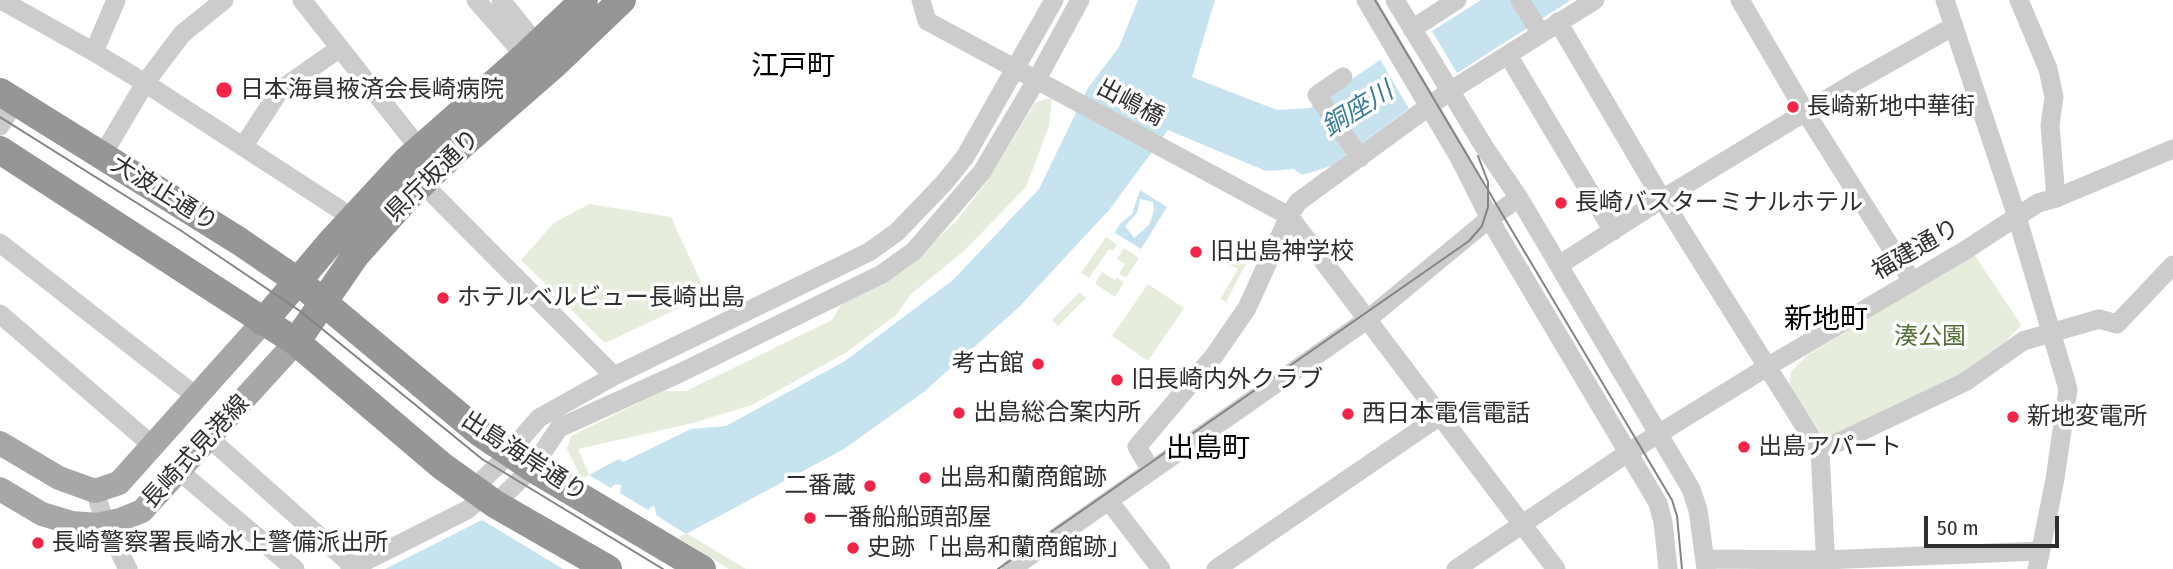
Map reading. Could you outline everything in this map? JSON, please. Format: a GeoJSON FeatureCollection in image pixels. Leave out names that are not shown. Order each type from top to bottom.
{"type":"FeatureCollection","features":[{"type":"Feature","properties":{"kind":"highway","name":"県庁坂通り"},"geometry":{"type":"LineString","coordinates":[[263,322],[353,218],[419,148],[531,51],[584,0]]}},
{"type":"Feature","properties":{"kind":"highway","name":"県庁坂通り"},"geometry":{"type":"LineString","coordinates":[[296,342],[355,256],[422,183],[622,0]]}},
{"type":"Feature","properties":{"kind":"highway","name":"大波止通り"},"geometry":{"type":"LineString","coordinates":[[8,96],[239,241],[324,302]]}},
{"type":"Feature","properties":{"kind":"highway"},"geometry":{"type":"LineString","coordinates":[[0,150],[296,342]]}},
{"type":"Feature","properties":{"kind":"highway","name":"出島海岸通り"},"geometry":{"type":"LineString","coordinates":[[324,302],[480,433],[691,562]]}},
{"type":"Feature","properties":{"kind":"highway","name":"出島海岸通り"},"geometry":{"type":"LineString","coordinates":[[296,342],[442,466],[490,500],[608,569]]}},
{"type":"Feature","properties":{"kind":"main road","name":"長崎式見港線"},"geometry":{"type":"LineString","coordinates":[[95,491],[119,483],[263,322]]}},
{"type":"Feature","properties":{"kind":"main road","name":"長崎式見港線"},"geometry":{"type":"LineString","coordinates":[[0,489],[42,514],[72,523],[105,523],[142,512],[296,342]]}},
{"type":"Feature","properties":{"kind":"main road"},"geometry":{"type":"LineString","coordinates":[[0,443],[59,478],[95,491]]}},
{"type":"Feature","properties":{"kind":"street"},"geometry":{"type":"LineString","coordinates":[[1,0],[145,83],[353,218]]}},
{"type":"Feature","properties":{"kind":"street"},"geometry":{"type":"LineString","coordinates":[[94,52],[116,0]]}},
{"type":"Feature","properties":{"kind":"street"},"geometry":{"type":"LineString","coordinates":[[102,156],[145,83],[182,34],[224,0]]}},
{"type":"Feature","properties":{"kind":"street"},"geometry":{"type":"LineString","coordinates":[[302,0],[419,148]]}},
{"type":"Feature","properties":{"kind":"street"},"geometry":{"type":"LineString","coordinates":[[476,0],[531,51]]}},
{"type":"Feature","properties":{"kind":"street"},"geometry":{"type":"LineString","coordinates":[[501,0],[531,51]]}},
{"type":"Feature","properties":{"kind":"street","name":"出嶋橋"},"geometry":{"type":"LineString","coordinates":[[921,0],[927,21],[1289,216]]}},
{"type":"Feature","properties":{"kind":"street"},"geometry":{"type":"LineString","coordinates":[[490,500],[521,460],[538,418],[614,376],[869,252],[897,232],[965,157],[1054,0]]}},
{"type":"Feature","properties":{"kind":"street"},"geometry":{"type":"LineString","coordinates":[[209,438],[352,568],[490,500],[521,460],[559,428],[682,372],[882,274],[914,251],[982,172],[1080,0]]}},
{"type":"Feature","properties":{"kind":"street"},"geometry":{"type":"LineString","coordinates":[[1366,0],[1460,159],[1490,218],[1658,503],[1668,569]]}},
{"type":"Feature","properties":{"kind":"street"},"geometry":{"type":"LineString","coordinates":[[1395,0],[1519,198],[1690,489],[1698,509],[1705,564],[2038,560],[2057,468],[2068,389],[2017,217],[1945,0]]}},
{"type":"Feature","properties":{"kind":"street"},"geometry":{"type":"LineString","coordinates":[[1412,29],[1457,0]]}},
{"type":"Feature","properties":{"kind":"street"},"geometry":{"type":"LineString","coordinates":[[1520,0],[1541,34]]}},
{"type":"Feature","properties":{"kind":"street"},"geometry":{"type":"LineString","coordinates":[[1151,470],[1137,447],[1214,356],[1247,308],[1298,202],[1450,91],[1595,0]]}},
{"type":"Feature","properties":{"kind":"street"},"geometry":{"type":"LineString","coordinates":[[1740,0],[1806,113],[1912,281]]}},
{"type":"Feature","properties":{"kind":"street"},"geometry":{"type":"LineString","coordinates":[[2019,0],[2049,69],[2054,97],[2050,125],[2056,198]]}},
{"type":"Feature","properties":{"kind":"street"},"geometry":{"type":"LineString","coordinates":[[1558,22],[1662,199],[1820,451],[1826,564]]}},
{"type":"Feature","properties":{"kind":"street"},"geometry":{"type":"LineString","coordinates":[[1559,265],[1662,199],[1954,26]]}},
{"type":"Feature","properties":{"kind":"street"},"geometry":{"type":"LineString","coordinates":[[243,147],[280,90],[340,48]]}},
{"type":"Feature","properties":{"kind":"street"},"geometry":{"type":"LineString","coordinates":[[1508,55],[1613,231]]}},
{"type":"Feature","properties":{"kind":"street"},"geometry":{"type":"LineString","coordinates":[[1343,77],[1317,95],[1360,158]]}},
{"type":"Feature","properties":{"kind":"street"},"geometry":{"type":"LineString","coordinates":[[0,126],[8,96]]}},
{"type":"Feature","properties":{"kind":"street","name":"福建通り"},"geometry":{"type":"LineString","coordinates":[[1456,569],[1629,452],[2038,203],[2173,149]]}},
{"type":"Feature","properties":{"kind":"street"},"geometry":{"type":"LineString","coordinates":[[422,183],[614,376]]}},
{"type":"Feature","properties":{"kind":"street"},"geometry":{"type":"LineString","coordinates":[[1012,569],[1368,319],[1490,218],[1519,198]]}},
{"type":"Feature","properties":{"kind":"street"},"geometry":{"type":"LineString","coordinates":[[1289,216],[1556,569]]}},
{"type":"Feature","properties":{"kind":"street"},"geometry":{"type":"LineString","coordinates":[[0,243],[197,397]]}},
{"type":"Feature","properties":{"kind":"street"},"geometry":{"type":"LineString","coordinates":[[1820,451],[1965,383],[2023,341],[2099,319],[2117,324],[2173,265]]}},
{"type":"Feature","properties":{"kind":"street"},"geometry":{"type":"LineString","coordinates":[[0,314],[153,446]]}},
{"type":"Feature","properties":{"kind":"street"},"geometry":{"type":"LineString","coordinates":[[1216,569],[1440,416]]}},
{"type":"Feature","properties":{"kind":"street"},"geometry":{"type":"LineString","coordinates":[[179,471],[295,569]]}},
{"type":"Feature","properties":{"kind":"street"},"geometry":{"type":"LineString","coordinates":[[95,491],[105,523],[128,569]]}},
{"type":"Feature","properties":{"kind":"street"},"geometry":{"type":"LineString","coordinates":[[1109,501],[1161,569]]}},
{"type":"Feature","properties":{"kind":"green space"},"geometry":{"type":"Polygon","coordinates":[[[1052,99],[1049,126],[1026,187],[964,251],[911,294],[896,315],[847,352],[752,405],[693,423],[578,449],[589,475],[746,569],[729,569],[581,478],[567,449],[571,436],[663,391],[686,391],[832,320],[842,303],[927,249],[956,221],[987,182],[1035,103],[1052,99]]]}},
{"type":"Feature","properties":{"kind":"green space"},"geometry":{"type":"Polygon","coordinates":[[[589,204],[671,217],[707,295],[605,343],[521,260],[554,223],[589,204]]]}},
{"type":"Feature","properties":{"kind":"green space"},"geometry":{"type":"Polygon","coordinates":[[[1106,237],[1117,245],[1113,251],[1109,249],[1089,278],[1081,273],[1106,237]]]}},
{"type":"Feature","properties":{"kind":"green space"},"geometry":{"type":"Polygon","coordinates":[[[1258,241],[1226,302],[1220,299],[1238,269],[1223,261],[1258,241]]]}},
{"type":"Feature","properties":{"kind":"green space"},"geometry":{"type":"Polygon","coordinates":[[[1124,248],[1139,258],[1126,278],[1119,274],[1125,264],[1117,259],[1124,248]]]}},
{"type":"Feature","properties":{"kind":"green space","name":"湊公園"},"geometry":{"type":"Polygon","coordinates":[[[1974,254],[2021,325],[2006,341],[1954,379],[1826,441],[1789,385],[1791,372],[1806,356],[1974,254]]]}},
{"type":"Feature","properties":{"kind":"green space"},"geometry":{"type":"Polygon","coordinates":[[[1102,272],[1124,282],[1115,297],[1095,284],[1102,272]]]}},
{"type":"Feature","properties":{"kind":"green space"},"geometry":{"type":"Polygon","coordinates":[[[1148,284],[1184,308],[1148,361],[1112,336],[1148,284]]]}},
{"type":"Feature","properties":{"kind":"green space"},"geometry":{"type":"Polygon","coordinates":[[[1080,292],[1086,298],[1058,326],[1052,320],[1080,292]]]}},
{"type":"Feature","properties":{"kind":"water","name":"銅座川"},"geometry":{"type":"Polygon","coordinates":[[[1138,0],[1215,0],[1192,77],[1277,110],[1310,108],[1409,40],[1432,31],[1481,0],[1571,0],[1457,73],[1331,166],[1302,175],[1294,169],[1266,171],[1168,130],[1110,209],[1019,307],[925,391],[844,449],[686,534],[612,569],[385,569],[482,520],[589,475],[619,459],[623,462],[691,429],[726,426],[845,361],[953,280],[1039,189],[1088,88],[1119,47],[1138,0]]]}},
{"type":"Feature","properties":{"kind":"water"},"geometry":{"type":"Polygon","coordinates":[[[1140,190],[1167,207],[1141,249],[1115,233],[1120,224],[1132,214],[1140,190]],[[1140,199],[1137,213],[1125,226],[1134,238],[1149,225],[1154,210],[1153,202],[1140,199]]]}},
{"type":"Feature","properties":{"kind":"pier"},"geometry":{"type":"Polygon","coordinates":[[[1432,31],[1457,73],[1409,109],[1380,59],[1401,44],[1432,31]]]}},
{"type":"Feature","properties":{"kind":"pier"},"geometry":{"type":"Polygon","coordinates":[[[589,475],[611,488],[615,484],[621,485],[620,493],[648,510],[652,506],[655,507],[656,515],[686,534],[612,569],[563,569],[482,520],[589,475]]]}},
{"type":"Feature","properties":{"kind":"tram line"},"geometry":{"type":"LineString","coordinates":[[1375,0],[1672,500],[1677,516],[1682,569]]}},
{"type":"Feature","properties":{"kind":"tram line"},"geometry":{"type":"LineString","coordinates":[[0,117],[180,230],[300,311],[482,459],[663,569]]}},
{"type":"Feature","properties":{"kind":"tram line"},"geometry":{"type":"LineString","coordinates":[[998,569],[1469,241],[1482,226],[1488,207],[1488,182],[1478,156]]}},
{"type":"Feature","properties":{"kind":"place","name":"日本海員掖済会長崎病院"},"geometry":{"type":"Point","coordinates":[224,90]}},
{"type":"Feature","properties":{"kind":"place","name":"長崎新地中華街"},"geometry":{"type":"Point","coordinates":[1793,107]}},
{"type":"Feature","properties":{"kind":"place","name":"長崎バスターミナルホテル"},"geometry":{"type":"Point","coordinates":[1561,203]}},
{"type":"Feature","properties":{"kind":"place","name":"旧出島神学校"},"geometry":{"type":"Point","coordinates":[1196,252]}},
{"type":"Feature","properties":{"kind":"place","name":"ホテルベルビュー長崎出島"},"geometry":{"type":"Point","coordinates":[443,298]}},
{"type":"Feature","properties":{"kind":"place","name":"考古館"},"geometry":{"type":"Point","coordinates":[1038,364]}},
{"type":"Feature","properties":{"kind":"place","name":"旧長崎内外クラブ"},"geometry":{"type":"Point","coordinates":[1117,380]}},
{"type":"Feature","properties":{"kind":"place","name":"出島総合案内所"},"geometry":{"type":"Point","coordinates":[959,413]}},
{"type":"Feature","properties":{"kind":"place","name":"西日本電信電話"},"geometry":{"type":"Point","coordinates":[1348,414]}},
{"type":"Feature","properties":{"kind":"place","name":"新地変電所"},"geometry":{"type":"Point","coordinates":[2013,417]}},
{"type":"Feature","properties":{"kind":"place","name":"出島アパート"},"geometry":{"type":"Point","coordinates":[1744,447]}},
{"type":"Feature","properties":{"kind":"place","name":"出島和蘭商館跡"},"geometry":{"type":"Point","coordinates":[925,478]}},
{"type":"Feature","properties":{"kind":"place","name":"二番蔵"},"geometry":{"type":"Point","coordinates":[870,486]}},
{"type":"Feature","properties":{"kind":"place","name":"一番船船頭部屋"},"geometry":{"type":"Point","coordinates":[810,518]}},
{"type":"Feature","properties":{"kind":"place","name":"長崎警察署長崎水上警備派出所"},"geometry":{"type":"Point","coordinates":[38,543]}},
{"type":"Feature","properties":{"kind":"place","name":"史跡「出島和蘭商館跡」"},"geometry":{"type":"Point","coordinates":[853,548]}},
{"type":"Feature","properties":{"kind":"district","name":"江戸町"},"geometry":{"type":"Point","coordinates":[793,67]}},
{"type":"Feature","properties":{"kind":"district","name":"新地町"},"geometry":{"type":"Point","coordinates":[1826,320]}},
{"type":"Feature","properties":{"kind":"district","name":"出島町"},"geometry":{"type":"Point","coordinates":[1208,449]}}]}
